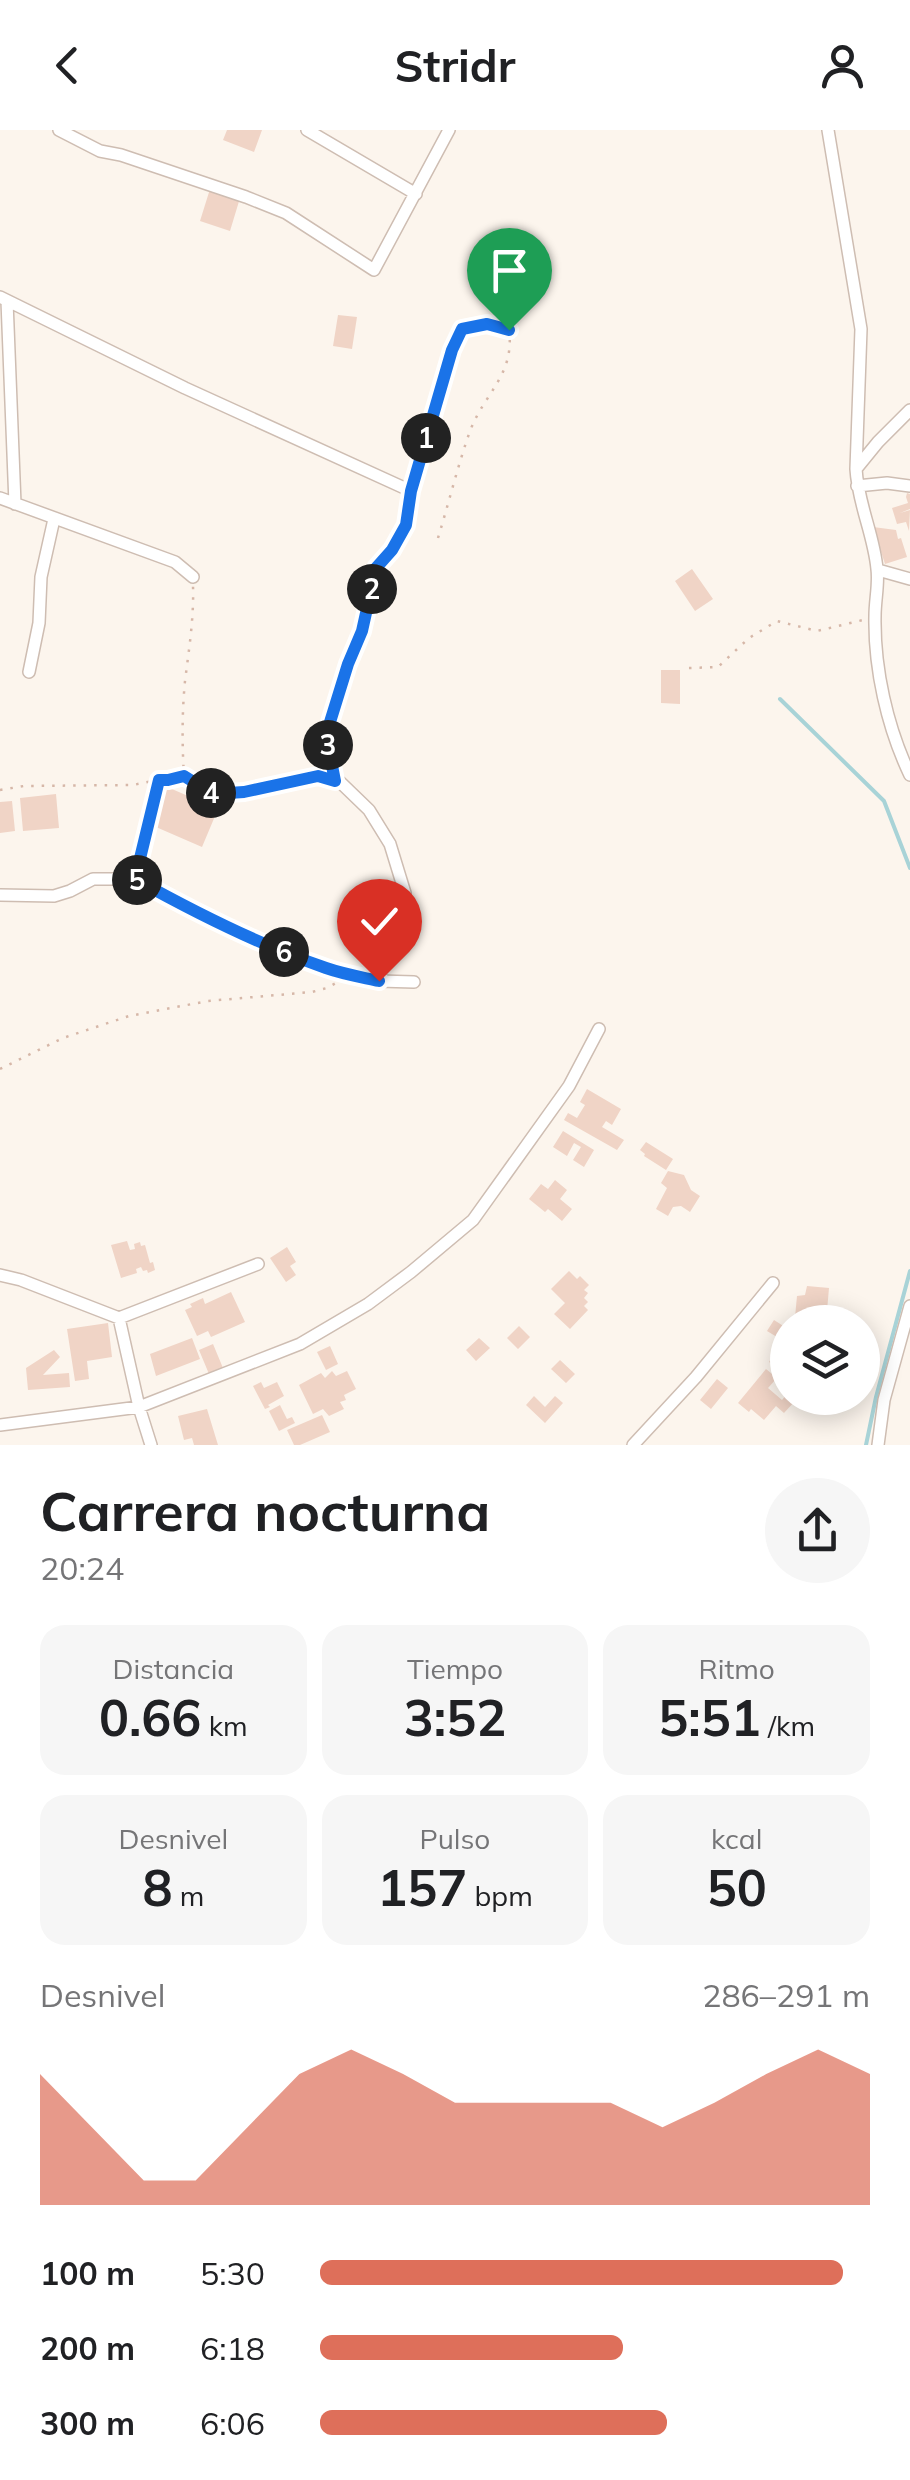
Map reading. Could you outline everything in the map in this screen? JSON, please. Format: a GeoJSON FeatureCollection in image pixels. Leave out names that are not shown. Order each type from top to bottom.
{"type":"FeatureCollection","features":[{"type":"Feature","properties":{"kind":"street"},"geometry":{"type":"LineString","coordinates":[[59,130],[100,152],[122,155],[246,196],[286,214],[374,270],[449,130]]}},
{"type":"Feature","properties":{"kind":"street"},"geometry":{"type":"LineString","coordinates":[[307,130],[416,194]]}},
{"type":"Feature","properties":{"kind":"street"},"geometry":{"type":"LineString","coordinates":[[828,130],[861,328],[856,469],[878,570],[874,618],[878,674],[910,775]]}},
{"type":"Feature","properties":{"kind":"street"},"geometry":{"type":"LineString","coordinates":[[15,504],[4,299],[185,388],[411,491]]}},
{"type":"Feature","properties":{"kind":"street"},"geometry":{"type":"LineString","coordinates":[[405,892],[390,844],[369,810],[335,781],[326,735],[362,631],[376,568],[406,525],[411,491],[452,350]]}},
{"type":"Feature","properties":{"kind":"street"},"geometry":{"type":"LineString","coordinates":[[856,469],[910,410]]}},
{"type":"Feature","properties":{"kind":"street"},"geometry":{"type":"LineString","coordinates":[[857,486],[910,486]]}},
{"type":"Feature","properties":{"kind":"street"},"geometry":{"type":"LineString","coordinates":[[0,498],[176,562],[193,576]]}},
{"type":"Feature","properties":{"kind":"street"},"geometry":{"type":"LineString","coordinates":[[29,672],[40,623],[41,577],[54,519]]}},
{"type":"Feature","properties":{"kind":"street"},"geometry":{"type":"LineString","coordinates":[[878,570],[910,578]]}},
{"type":"Feature","properties":{"kind":"street"},"geometry":{"type":"LineString","coordinates":[[0,895],[54,896],[94,878],[135,879],[243,935],[329,970],[379,981],[414,982]]}},
{"type":"Feature","properties":{"kind":"street"},"geometry":{"type":"LineString","coordinates":[[0,1425],[139,1407],[300,1344],[368,1304],[473,1220],[568,1086],[599,1029]]}},
{"type":"Feature","properties":{"kind":"street"},"geometry":{"type":"LineString","coordinates":[[0,1274],[119,1318],[258,1264]]}},
{"type":"Feature","properties":{"kind":"street"},"geometry":{"type":"LineString","coordinates":[[632,1445],[696,1377],[773,1283]]}},
{"type":"Feature","properties":{"kind":"street"},"geometry":{"type":"LineString","coordinates":[[878,1445],[884,1400],[910,1306]]}},
{"type":"Feature","properties":{"kind":"street"},"geometry":{"type":"LineString","coordinates":[[119,1318],[151,1445]]}},
{"type":"Feature","properties":{"kind":"path"},"geometry":{"type":"LineString","coordinates":[[438,538],[472,427],[505,371],[511,348],[509,330],[487,324],[462,329],[452,350]]}},
{"type":"Feature","properties":{"kind":"path"},"geometry":{"type":"LineString","coordinates":[[184,776],[182,738],[194,612],[193,576]]}},
{"type":"Feature","properties":{"kind":"path"},"geometry":{"type":"LineString","coordinates":[[690,668],[718,667],[749,638],[777,621],[817,630],[874,618]]}},
{"type":"Feature","properties":{"kind":"path"},"geometry":{"type":"LineString","coordinates":[[0,790],[24,786],[133,785],[184,776],[213,794],[244,792],[318,776],[335,781]]}},
{"type":"Feature","properties":{"kind":"path"},"geometry":{"type":"LineString","coordinates":[[135,879],[159,780]]}},
{"type":"Feature","properties":{"kind":"path"},"geometry":{"type":"LineString","coordinates":[[0,1069],[63,1038],[129,1016],[208,1001],[312,992],[350,974]]}},
{"type":"Feature","properties":{"kind":"building"},"geometry":{"type":"Polygon","coordinates":[[[227,130],[262,130],[254,152],[223,140],[227,130]]]}},
{"type":"Feature","properties":{"kind":"building"},"geometry":{"type":"Polygon","coordinates":[[[210,189],[240,198],[230,231],[200,221],[210,189]]]}},
{"type":"Feature","properties":{"kind":"building"},"geometry":{"type":"Polygon","coordinates":[[[338,315],[357,317],[352,349],[333,346],[338,315]]]}},
{"type":"Feature","properties":{"kind":"building"},"geometry":{"type":"Polygon","coordinates":[[[907,493],[910,509],[900,513],[910,510],[909,531],[906,522],[897,524],[892,508],[908,503],[907,493]]]}},
{"type":"Feature","properties":{"kind":"building"},"geometry":{"type":"Polygon","coordinates":[[[873,527],[896,530],[907,557],[885,564],[873,527]]]}},
{"type":"Feature","properties":{"kind":"building"},"geometry":{"type":"Polygon","coordinates":[[[692,569],[713,599],[695,611],[675,581],[692,569]]]}},
{"type":"Feature","properties":{"kind":"building"},"geometry":{"type":"Polygon","coordinates":[[[661,670],[680,670],[680,704],[661,703],[661,670]]]}},
{"type":"Feature","properties":{"kind":"building"},"geometry":{"type":"Polygon","coordinates":[[[165,786],[218,809],[202,847],[149,824],[165,786]]]}},
{"type":"Feature","properties":{"kind":"building"},"geometry":{"type":"Polygon","coordinates":[[[56,794],[59,828],[23,831],[20,798],[56,794]]]}},
{"type":"Feature","properties":{"kind":"building"},"geometry":{"type":"Polygon","coordinates":[[[12,801],[15,831],[0,833],[0,802],[12,801]]]}},
{"type":"Feature","properties":{"kind":"building"},"geometry":{"type":"Polygon","coordinates":[[[408,911],[417,916],[402,946],[393,942],[408,911]]]}},
{"type":"Feature","properties":{"kind":"building"},"geometry":{"type":"Polygon","coordinates":[[[587,1089],[621,1109],[612,1125],[606,1121],[602,1127],[624,1140],[617,1150],[564,1120],[568,1113],[577,1118],[585,1105],[580,1102],[587,1089]]]}},
{"type":"Feature","properties":{"kind":"building"},"geometry":{"type":"Polygon","coordinates":[[[563,1131],[594,1150],[584,1167],[573,1160],[581,1147],[574,1143],[567,1156],[553,1147],[563,1131]]]}},
{"type":"Feature","properties":{"kind":"building"},"geometry":{"type":"Polygon","coordinates":[[[646,1142],[673,1159],[666,1170],[644,1156],[640,1150],[646,1142]]]}},
{"type":"Feature","properties":{"kind":"building"},"geometry":{"type":"Polygon","coordinates":[[[668,1171],[684,1175],[691,1190],[700,1196],[690,1212],[681,1206],[673,1207],[668,1216],[656,1209],[667,1188],[661,1183],[668,1171]]]}},
{"type":"Feature","properties":{"kind":"building"},"geometry":{"type":"Polygon","coordinates":[[[555,1180],[567,1190],[560,1199],[572,1209],[562,1221],[529,1199],[541,1184],[548,1189],[555,1180]]]}},
{"type":"Feature","properties":{"kind":"building"},"geometry":{"type":"Polygon","coordinates":[[[127,1241],[130,1250],[140,1242],[145,1245],[155,1270],[148,1273],[141,1267],[136,1269],[137,1273],[121,1278],[111,1245],[127,1241]]]}},
{"type":"Feature","properties":{"kind":"building"},"geometry":{"type":"Polygon","coordinates":[[[287,1247],[296,1262],[290,1266],[296,1275],[286,1282],[270,1258],[287,1247]]]}},
{"type":"Feature","properties":{"kind":"building"},"geometry":{"type":"Polygon","coordinates":[[[569,1271],[589,1285],[584,1290],[588,1293],[584,1306],[588,1310],[570,1329],[554,1314],[565,1303],[551,1289],[569,1271]]]}},
{"type":"Feature","properties":{"kind":"building"},"geometry":{"type":"Polygon","coordinates":[[[807,1286],[829,1288],[828,1305],[796,1305],[797,1296],[805,1295],[807,1286]]]}},
{"type":"Feature","properties":{"kind":"building"},"geometry":{"type":"Polygon","coordinates":[[[231,1292],[245,1322],[211,1337],[208,1331],[197,1336],[185,1310],[203,1298],[205,1304],[231,1292]]]}},
{"type":"Feature","properties":{"kind":"building"},"geometry":{"type":"Polygon","coordinates":[[[108,1323],[112,1357],[87,1361],[89,1379],[75,1381],[67,1329],[108,1323]]]}},
{"type":"Feature","properties":{"kind":"building"},"geometry":{"type":"Polygon","coordinates":[[[519,1326],[530,1337],[518,1349],[507,1338],[519,1326]]]}},
{"type":"Feature","properties":{"kind":"building"},"geometry":{"type":"Polygon","coordinates":[[[192,1338],[200,1359],[156,1376],[150,1354],[192,1338]]]}},
{"type":"Feature","properties":{"kind":"building"},"geometry":{"type":"Polygon","coordinates":[[[479,1338],[490,1348],[476,1361],[466,1350],[479,1338]]]}},
{"type":"Feature","properties":{"kind":"building"},"geometry":{"type":"Polygon","coordinates":[[[213,1344],[223,1368],[209,1374],[199,1350],[213,1344]]]}},
{"type":"Feature","properties":{"kind":"building"},"geometry":{"type":"Polygon","coordinates":[[[330,1346],[338,1364],[326,1370],[317,1352],[330,1346]]]}},
{"type":"Feature","properties":{"kind":"building"},"geometry":{"type":"Polygon","coordinates":[[[54,1350],[60,1357],[43,1375],[69,1373],[70,1387],[28,1390],[26,1368],[54,1350]]]}},
{"type":"Feature","properties":{"kind":"building"},"geometry":{"type":"Polygon","coordinates":[[[560,1360],[575,1374],[566,1383],[551,1369],[560,1360]]]}},
{"type":"Feature","properties":{"kind":"building"},"geometry":{"type":"Polygon","coordinates":[[[766,1369],[770,1372],[770,1413],[764,1420],[738,1403],[766,1369]]]}},
{"type":"Feature","properties":{"kind":"building"},"geometry":{"type":"Polygon","coordinates":[[[332,1371],[336,1376],[347,1371],[356,1389],[344,1395],[346,1400],[340,1402],[344,1409],[329,1416],[323,1409],[313,1414],[299,1385],[321,1373],[325,1378],[332,1371]]]}},
{"type":"Feature","properties":{"kind":"building"},"geometry":{"type":"Polygon","coordinates":[[[717,1379],[728,1388],[711,1409],[700,1400],[717,1379]]]}},
{"type":"Feature","properties":{"kind":"building"},"geometry":{"type":"Polygon","coordinates":[[[261,1382],[264,1388],[277,1382],[284,1396],[265,1409],[253,1386],[261,1382]]]}},
{"type":"Feature","properties":{"kind":"building"},"geometry":{"type":"Polygon","coordinates":[[[534,1396],[545,1407],[555,1396],[563,1403],[545,1423],[526,1405],[534,1396]]]}},
{"type":"Feature","properties":{"kind":"building"},"geometry":{"type":"Polygon","coordinates":[[[280,1405],[287,1419],[292,1417],[295,1423],[279,1431],[269,1411],[280,1405]]]}},
{"type":"Feature","properties":{"kind":"building"},"geometry":{"type":"Polygon","coordinates":[[[207,1409],[218,1445],[194,1445],[192,1438],[184,1440],[178,1416],[207,1409]]]}},
{"type":"Feature","properties":{"kind":"building"},"geometry":{"type":"Polygon","coordinates":[[[322,1415],[330,1432],[294,1445],[287,1430],[322,1415]]]}},
{"type":"Feature","properties":{"kind":"waterway"},"geometry":{"type":"LineString","coordinates":[[780,699],[884,801],[910,868]]}},
{"type":"Feature","properties":{"kind":"waterway"},"geometry":{"type":"LineString","coordinates":[[866,1445],[910,1271]]}},
{"type":"Feature","properties":{"kind":"route"},"geometry":{"type":"LineString","coordinates":[[379,981],[329,970],[274,948],[135,879],[159,780],[184,776],[213,794],[244,792],[318,776],[335,781],[326,735],[362,631],[376,568],[406,525],[411,491],[452,350],[462,329],[487,324],[509,330]]}}]}
